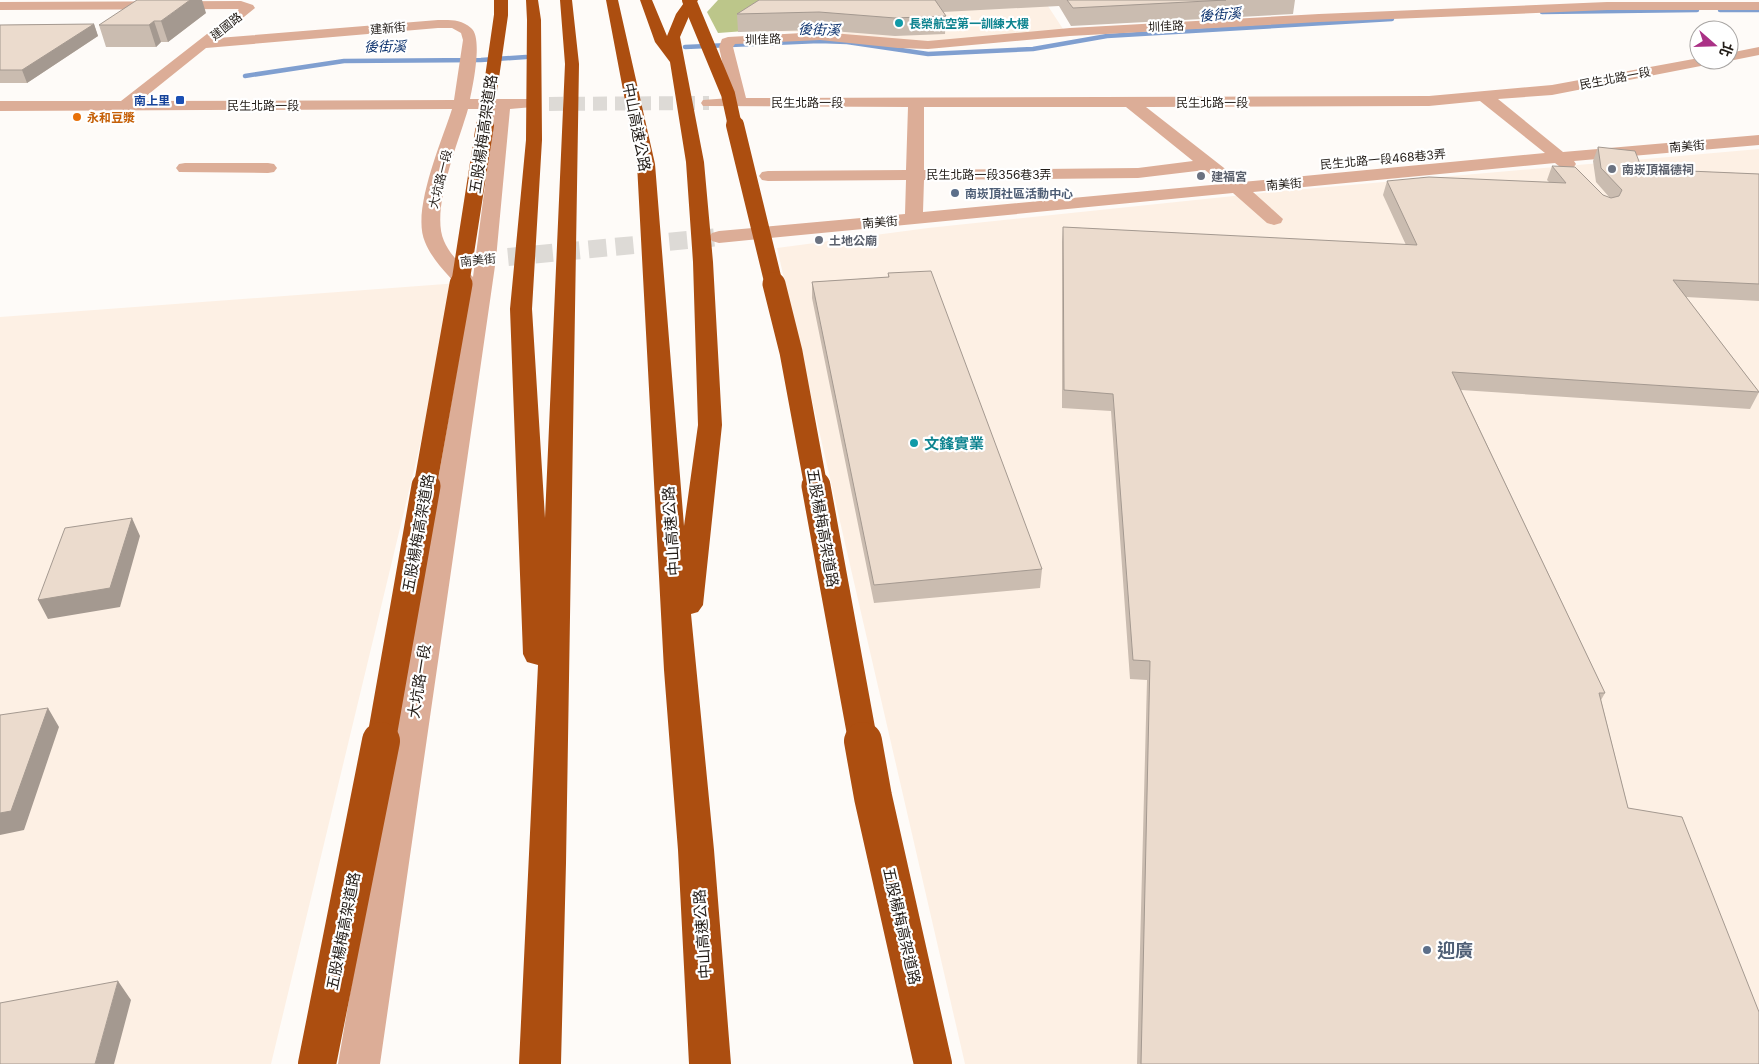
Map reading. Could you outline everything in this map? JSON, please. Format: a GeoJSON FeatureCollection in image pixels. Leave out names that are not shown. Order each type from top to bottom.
{"type":"FeatureCollection","features":[{"type":"Feature","properties":{"kind":"highway"},"geometry":{"type":"LineString","coordinates":[[540,1064],[548,863],[572,64],[566,0]]}},
{"type":"Feature","properties":{"kind":"highway","name":"中山高速公路"},"geometry":{"type":"LineString","coordinates":[[612,0],[646,164],[680,670],[696,850],[710,1064]]}},
{"type":"Feature","properties":{"kind":"highway"},"geometry":{"type":"LineString","coordinates":[[646,0],[662,42],[677,61]]}},
{"type":"Feature","properties":{"kind":"highway"},"geometry":{"type":"LineString","coordinates":[[680,670],[710,425],[703,262],[695,162],[673,37],[690,0]]}},
{"type":"Feature","properties":{"kind":"highway","name":"五股楊梅高架道路"},"geometry":{"type":"LineString","coordinates":[[690,0],[728,94],[749,189],[791,352],[873,797],[933,1064]]}},
{"type":"Feature","properties":{"kind":"highway"},"geometry":{"type":"LineString","coordinates":[[519,4],[534,140],[521,309],[548,863]]}},
{"type":"Feature","properties":{"kind":"highway","name":"五股楊梅高架道路"},"geometry":{"type":"LineString","coordinates":[[317,1064],[386,720],[468,242],[501,14],[519,4]]}},
{"type":"Feature","properties":{"kind":"street","name":"建國路"},"geometry":{"type":"LineString","coordinates":[[0,6],[241,5],[248,8],[125,105]]}},
{"type":"Feature","properties":{"kind":"street","name":"圳佳路"},"geometry":{"type":"LineString","coordinates":[[739,102],[726,45],[745,39],[820,36],[928,45],[1070,32],[1319,18],[1607,6],[1759,6]]}},
{"type":"Feature","properties":{"kind":"street","name":"建新街"},"geometry":{"type":"LineString","coordinates":[[203,44],[447,24],[462,26],[467,31],[470,40],[461,104]]}},
{"type":"Feature","properties":{"kind":"street"},"geometry":{"type":"LineString","coordinates":[[1739,54],[1759,51]]}},
{"type":"Feature","properties":{"kind":"street","name":"民生北路一段"},"geometry":{"type":"LineString","coordinates":[[709,103],[1429,101],[1552,90],[1689,64]]}},
{"type":"Feature","properties":{"kind":"street"},"geometry":{"type":"LineString","coordinates":[[1485,97],[1554,151],[1580,178]]}},
{"type":"Feature","properties":{"kind":"street"},"geometry":{"type":"LineString","coordinates":[[914,219],[916,102]]}},
{"type":"Feature","properties":{"kind":"street"},"geometry":{"type":"LineString","coordinates":[[1130,102],[1214,168],[1274,219]]}},
{"type":"Feature","properties":{"kind":"street","name":"大坑路一段"},"geometry":{"type":"LineString","coordinates":[[461,104],[434,199],[430,225],[432,238],[440,252],[480,299]]}},
{"type":"Feature","properties":{"kind":"street","name":"大坑路一段"},"geometry":{"type":"LineString","coordinates":[[358,1064],[486,260],[503,104]]}},
{"type":"Feature","properties":{"kind":"street","name":"民生北路一段"},"geometry":{"type":"LineString","coordinates":[[0,106],[527,104]]}},
{"type":"Feature","properties":{"kind":"street","name":"南美街"},"geometry":{"type":"LineString","coordinates":[[719,237],[1238,188],[1554,151],[1759,140]]}},
{"type":"Feature","properties":{"kind":"street","name":"民生北路一段468巷3弄"},"geometry":{"type":"LineString","coordinates":[[1214,168],[1554,151]]}},
{"type":"Feature","properties":{"kind":"street"},"geometry":{"type":"LineString","coordinates":[[185,168],[268,168]]}},
{"type":"Feature","properties":{"kind":"street","name":"民生北路一段356巷3弄"},"geometry":{"type":"LineString","coordinates":[[768,176],[1138,173],[1214,168]]}},
{"type":"Feature","properties":{"kind":"street","name":"南美街"},"geometry":{"type":"LineString","coordinates":[[448,263],[508,257]]}},
{"type":"Feature","properties":{"kind":"shaded area"},"geometry":{"type":"Polygon","coordinates":[[[1044,0],[1065,32],[928,45],[812,32],[746,31],[1044,0]]]}},
{"type":"Feature","properties":{"kind":"shaded area"},"geometry":{"type":"Polygon","coordinates":[[[1759,149],[1759,1064],[965,1064],[777,248],[928,228],[1282,191],[1759,149]]]}},
{"type":"Feature","properties":{"kind":"shaded area"},"geometry":{"type":"Polygon","coordinates":[[[459,283],[271,1064],[0,1064],[0,317],[459,283]]]}},
{"type":"Feature","properties":{"kind":"green space"},"geometry":{"type":"Polygon","coordinates":[[[718,0],[782,0],[745,31],[718,33],[707,12],[718,0]]]}},
{"type":"Feature","properties":{"kind":"building"},"geometry":{"type":"Polygon","coordinates":[[[137,0],[190,0],[161,21],[154,21],[149,25],[99,25],[137,0]]]}},
{"type":"Feature","properties":{"kind":"building"},"geometry":{"type":"Polygon","coordinates":[[[759,0],[935,0],[946,16],[895,18],[819,12],[737,14],[759,0]]]}},
{"type":"Feature","properties":{"kind":"building"},"geometry":{"type":"Polygon","coordinates":[[[1067,0],[1226,0],[1073,8],[1067,0]]]}},
{"type":"Feature","properties":{"kind":"building"},"geometry":{"type":"Polygon","coordinates":[[[94,24],[22,70],[0,70],[0,25],[94,24]]]}},
{"type":"Feature","properties":{"kind":"building"},"geometry":{"type":"Polygon","coordinates":[[[1598,147],[1635,151],[1642,169],[1759,174],[1759,284],[1673,280],[1759,392],[1452,372],[1605,693],[1599,693],[1628,808],[1682,817],[1759,1012],[1759,1064],[1141,1064],[1150,661],[1133,660],[1113,394],[1064,390],[1063,227],[1417,245],[1387,181],[1429,177],[1566,183],[1552,166],[1575,167],[1603,195],[1611,198],[1619,196],[1622,190],[1601,168],[1598,147]]]}},
{"type":"Feature","properties":{"kind":"building","name":"文鋒實業"},"geometry":{"type":"Polygon","coordinates":[[[931,271],[1042,569],[874,585],[812,282],[889,277],[888,273],[931,271]]]}},
{"type":"Feature","properties":{"kind":"building"},"geometry":{"type":"Polygon","coordinates":[[[132,518],[110,588],[38,600],[65,528],[132,518]]]}},
{"type":"Feature","properties":{"kind":"building"},"geometry":{"type":"Polygon","coordinates":[[[48,708],[11,811],[0,813],[0,715],[48,708]]]}},
{"type":"Feature","properties":{"kind":"building"},"geometry":{"type":"Polygon","coordinates":[[[118,981],[95,1064],[0,1064],[0,1003],[118,981]]]}},
{"type":"Feature","properties":{"kind":"waterway","name":"後街溪"},"geometry":{"type":"LineString","coordinates":[[1542,12],[1697,10]]}},
{"type":"Feature","properties":{"kind":"waterway","name":"後街溪"},"geometry":{"type":"LineString","coordinates":[[1720,10],[1759,10]]}},
{"type":"Feature","properties":{"kind":"waterway","name":"後街溪"},"geometry":{"type":"LineString","coordinates":[[685,47],[819,41],[847,42],[928,54],[1033,49],[1107,36],[1392,19]]}},
{"type":"Feature","properties":{"kind":"waterway","name":"後街溪"},"geometry":{"type":"LineString","coordinates":[[245,76],[344,61],[481,60],[526,57]]}},
{"type":"Feature","properties":{"kind":"tunnel"},"geometry":{"type":"LineString","coordinates":[[527,104],[709,103]]}},
{"type":"Feature","properties":{"kind":"tunnel"},"geometry":{"type":"LineString","coordinates":[[508,257],[719,237]]}},
{"type":"Feature","properties":{"kind":"place","name":"長榮航空第一訓練大樓"},"geometry":{"type":"Point","coordinates":[899,23]}},
{"type":"Feature","properties":{"kind":"place","name":"南上里"},"geometry":{"type":"Point","coordinates":[180,100]}},
{"type":"Feature","properties":{"kind":"place","name":"永和豆漿"},"geometry":{"type":"Point","coordinates":[77,117]}},
{"type":"Feature","properties":{"kind":"place","name":"南崁頂福德祠"},"geometry":{"type":"Point","coordinates":[1612,169]}},
{"type":"Feature","properties":{"kind":"place","name":"建福宮"},"geometry":{"type":"Point","coordinates":[1201,176]}},
{"type":"Feature","properties":{"kind":"place","name":"南崁頂社區活動中心"},"geometry":{"type":"Point","coordinates":[955,193]}},
{"type":"Feature","properties":{"kind":"place","name":"土地公廟"},"geometry":{"type":"Point","coordinates":[819,240]}},
{"type":"Feature","properties":{"kind":"place","name":"文鋒實業"},"geometry":{"type":"Point","coordinates":[914,443]}},
{"type":"Feature","properties":{"kind":"place","name":"迎廣"},"geometry":{"type":"Point","coordinates":[1427,950]}}]}
